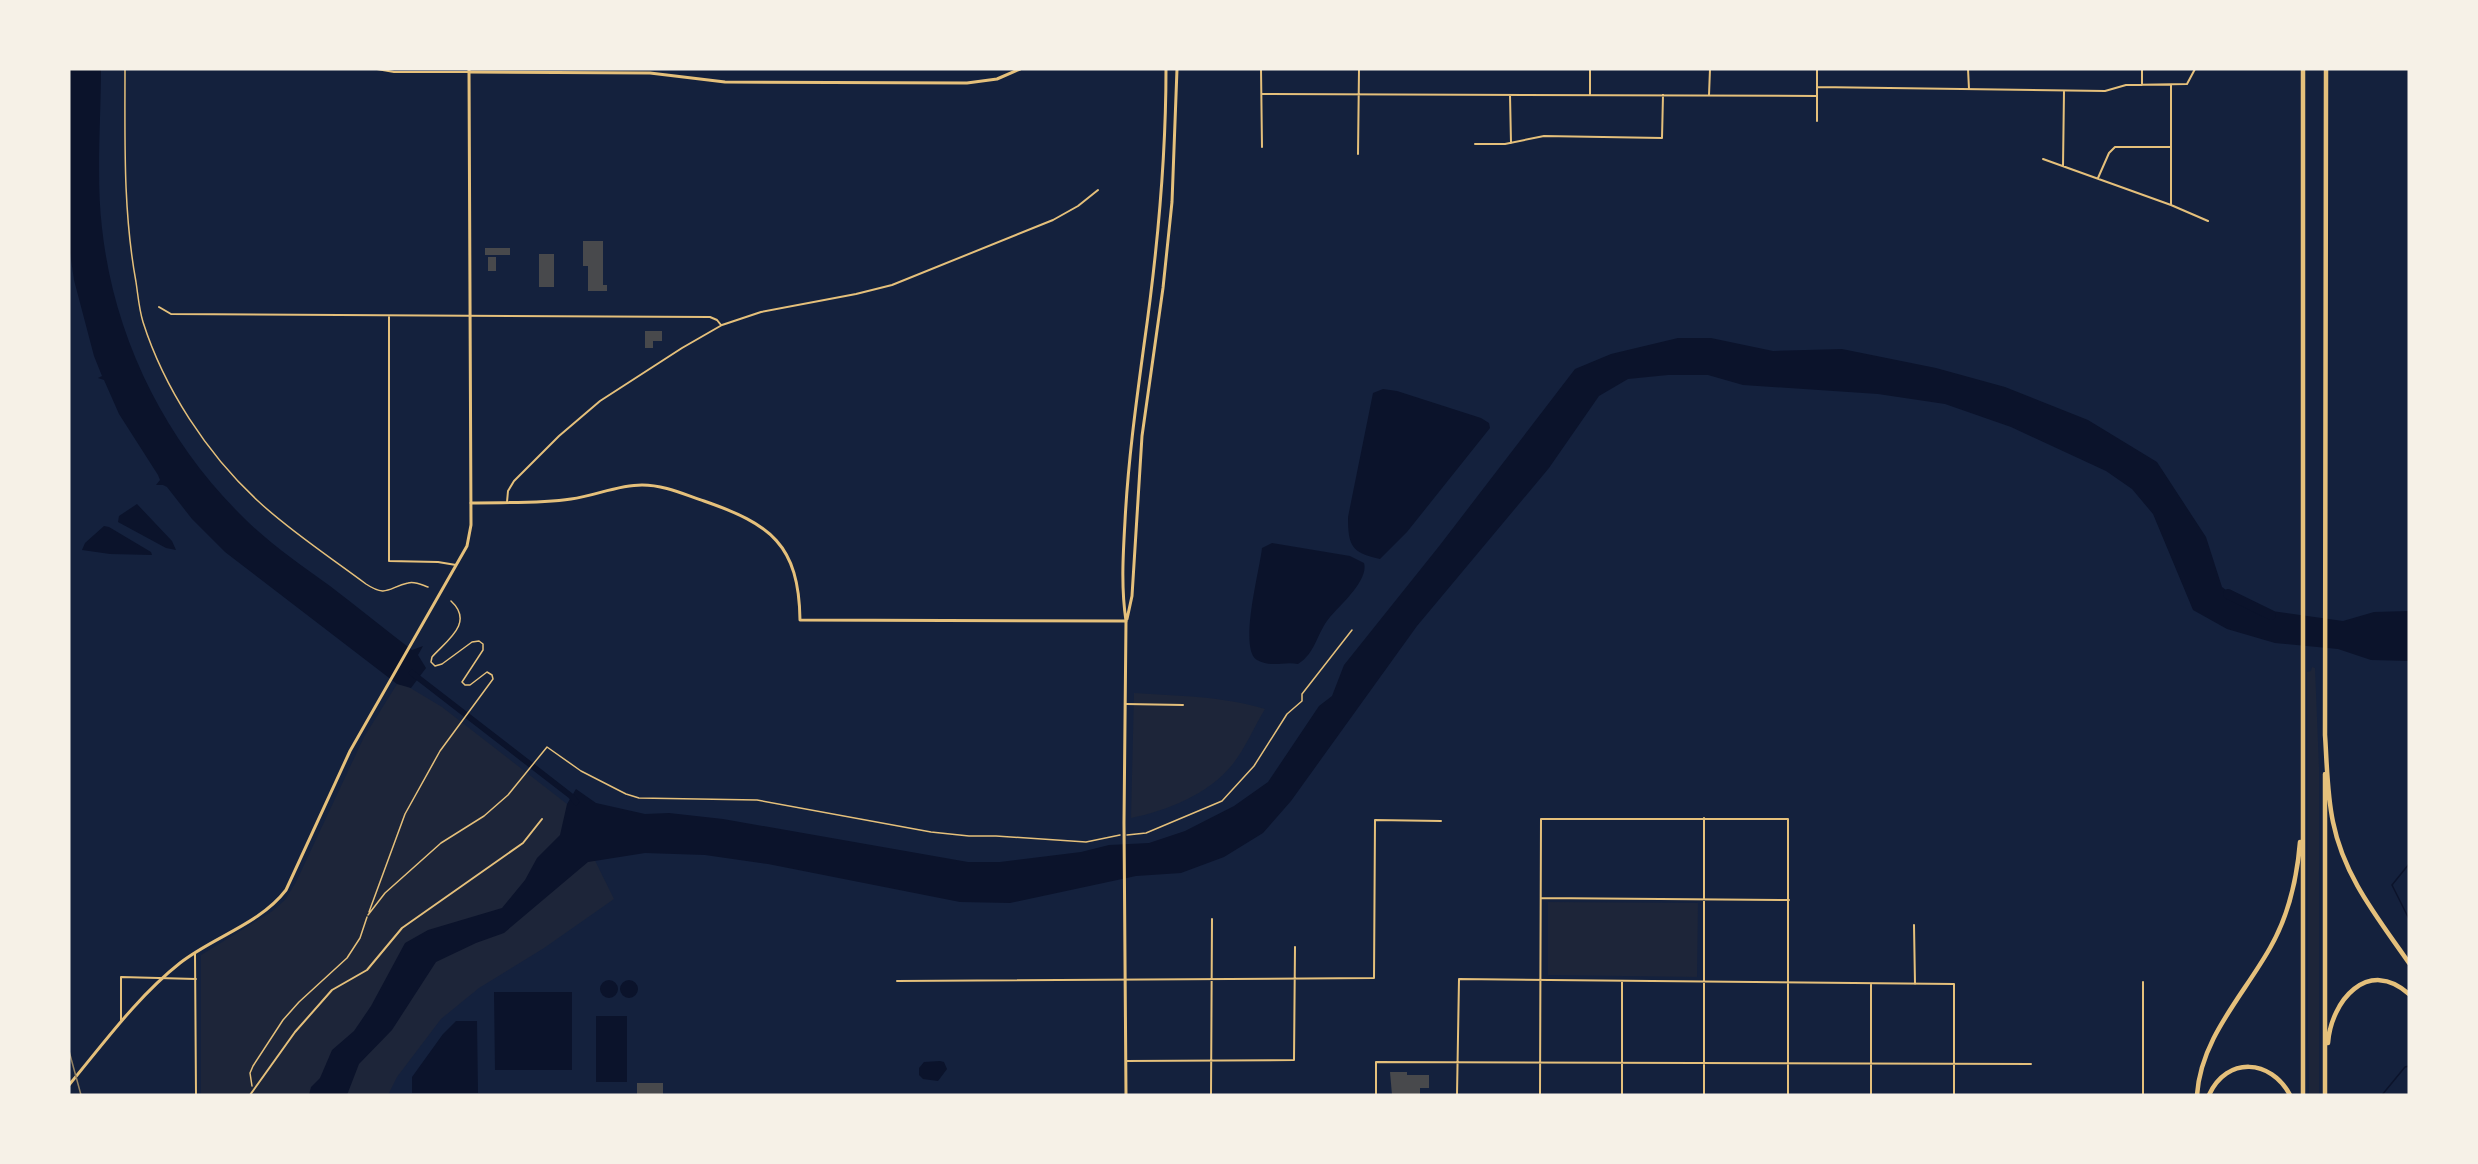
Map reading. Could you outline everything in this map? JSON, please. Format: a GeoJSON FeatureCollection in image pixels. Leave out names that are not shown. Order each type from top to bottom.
{"type":"FeatureCollection","features":[{"type":"Feature","properties":{"kind":"highway"},"geometry":{"type":"LineString","coordinates":[[2302,69],[2303,1095]]}},
{"type":"Feature","properties":{"kind":"highway"},"geometry":{"type":"LineString","coordinates":[[2325,1095],[2326,69]]}},
{"type":"Feature","properties":{"kind":"highway"},"geometry":{"type":"LineString","coordinates":[[2325,735],[2331,809],[2340,850],[2366,901],[2409,963]]}},
{"type":"Feature","properties":{"kind":"highway"},"geometry":{"type":"LineString","coordinates":[[2197,1095],[2200,1072],[2209,1044],[2270,949],[2287,911],[2299,859],[2302,800]]}},
{"type":"Feature","properties":{"kind":"highway"},"geometry":{"type":"LineString","coordinates":[[2325,1083],[2330,1024],[2346,996],[2359,985],[2376,981],[2395,984],[2409,994]]}},
{"type":"Feature","properties":{"kind":"highway"},"geometry":{"type":"LineString","coordinates":[[2209,1095],[2222,1077],[2244,1067],[2264,1069],[2271,1073],[2285,1085],[2290,1095]]}},
{"type":"Feature","properties":{"kind":"main road"},"geometry":{"type":"LineString","coordinates":[[69,1085],[162,978],[195,952],[269,907],[286,890],[350,751],[469,540],[471,502],[469,70],[650,73],[726,82],[967,82],[997,80],[1020,69]]}},
{"type":"Feature","properties":{"kind":"main road"},"geometry":{"type":"LineString","coordinates":[[1126,1095],[1124,823],[1126,621],[1122,596],[1128,469],[1157,236],[1163,169],[1166,69]]}},
{"type":"Feature","properties":{"kind":"main road"},"geometry":{"type":"LineString","coordinates":[[1126,621],[1132,596],[1142,436],[1168,248],[1175,153],[1177,69]]}},
{"type":"Feature","properties":{"kind":"main road"},"geometry":{"type":"LineString","coordinates":[[471,502],[568,500],[620,487],[646,485],[673,490],[731,511],[759,524],[768,531],[782,548],[795,575],[799,594],[800,620],[1126,621]]}},
{"type":"Feature","properties":{"kind":"street"},"geometry":{"type":"LineString","coordinates":[[377,69],[394,72],[469,70]]}},
{"type":"Feature","properties":{"kind":"street"},"geometry":{"type":"LineString","coordinates":[[1261,69],[1262,147]]}},
{"type":"Feature","properties":{"kind":"street"},"geometry":{"type":"LineString","coordinates":[[1358,154],[1359,69]]}},
{"type":"Feature","properties":{"kind":"street"},"geometry":{"type":"LineString","coordinates":[[1590,69],[1590,95]]}},
{"type":"Feature","properties":{"kind":"street"},"geometry":{"type":"LineString","coordinates":[[1709,94],[1710,69]]}},
{"type":"Feature","properties":{"kind":"street"},"geometry":{"type":"LineString","coordinates":[[1817,69],[1817,121]]}},
{"type":"Feature","properties":{"kind":"street"},"geometry":{"type":"LineString","coordinates":[[1968,69],[1969,89]]}},
{"type":"Feature","properties":{"kind":"street"},"geometry":{"type":"LineString","coordinates":[[2142,69],[2142,85]]}},
{"type":"Feature","properties":{"kind":"street"},"geometry":{"type":"LineString","coordinates":[[1817,87],[2112,90],[2126,86],[2187,84],[2195,69]]}},
{"type":"Feature","properties":{"kind":"street"},"geometry":{"type":"LineString","coordinates":[[2171,85],[2171,205]]}},
{"type":"Feature","properties":{"kind":"street"},"geometry":{"type":"LineString","coordinates":[[2063,166],[2064,91]]}},
{"type":"Feature","properties":{"kind":"street"},"geometry":{"type":"LineString","coordinates":[[1262,94],[1817,96]]}},
{"type":"Feature","properties":{"kind":"street"},"geometry":{"type":"LineString","coordinates":[[1510,95],[1511,143]]}},
{"type":"Feature","properties":{"kind":"street"},"geometry":{"type":"LineString","coordinates":[[1475,144],[1511,143],[1544,136],[1662,138],[1663,95]]}},
{"type":"Feature","properties":{"kind":"street"},"geometry":{"type":"LineString","coordinates":[[2098,178],[2109,153],[2115,147],[2170,147]]}},
{"type":"Feature","properties":{"kind":"street"},"geometry":{"type":"LineString","coordinates":[[2043,159],[2171,205],[2208,221]]}},
{"type":"Feature","properties":{"kind":"street"},"geometry":{"type":"LineString","coordinates":[[507,502],[508,491],[514,481],[584,414],[624,384],[722,325],[761,312],[891,285],[1053,220],[1078,206],[1098,190]]}},
{"type":"Feature","properties":{"kind":"street"},"geometry":{"type":"LineString","coordinates":[[159,308],[171,314],[710,317],[722,325]]}},
{"type":"Feature","properties":{"kind":"street"},"geometry":{"type":"LineString","coordinates":[[389,316],[389,561],[438,562],[456,566]]}},
{"type":"Feature","properties":{"kind":"street"},"geometry":{"type":"LineString","coordinates":[[1126,704],[1183,705]]}},
{"type":"Feature","properties":{"kind":"street"},"geometry":{"type":"LineString","coordinates":[[1704,818],[1704,1095]]}},
{"type":"Feature","properties":{"kind":"street"},"geometry":{"type":"LineString","coordinates":[[1540,1095],[1541,819],[1704,818],[1788,819],[1788,1095]]}},
{"type":"Feature","properties":{"kind":"street"},"geometry":{"type":"LineString","coordinates":[[250,1095],[295,1032],[332,990],[367,970],[402,928],[523,843],[542,819]]}},
{"type":"Feature","properties":{"kind":"street"},"geometry":{"type":"LineString","coordinates":[[897,981],[1374,978],[1375,820],[1441,821]]}},
{"type":"Feature","properties":{"kind":"street"},"geometry":{"type":"LineString","coordinates":[[1541,898],[1789,900]]}},
{"type":"Feature","properties":{"kind":"street"},"geometry":{"type":"LineString","coordinates":[[1211,1095],[1212,919]]}},
{"type":"Feature","properties":{"kind":"street"},"geometry":{"type":"LineString","coordinates":[[1914,925],[1914,984]]}},
{"type":"Feature","properties":{"kind":"street"},"geometry":{"type":"LineString","coordinates":[[1126,1061],[1294,1060],[1294,947]]}},
{"type":"Feature","properties":{"kind":"street"},"geometry":{"type":"LineString","coordinates":[[195,952],[196,1095]]}},
{"type":"Feature","properties":{"kind":"street"},"geometry":{"type":"LineString","coordinates":[[121,1023],[121,977],[196,979]]}},
{"type":"Feature","properties":{"kind":"street"},"geometry":{"type":"LineString","coordinates":[[1457,1095],[1459,978],[1954,984],[1954,1095]]}},
{"type":"Feature","properties":{"kind":"street"},"geometry":{"type":"LineString","coordinates":[[1622,980],[1622,1095]]}},
{"type":"Feature","properties":{"kind":"street"},"geometry":{"type":"LineString","coordinates":[[2143,982],[2143,1095]]}},
{"type":"Feature","properties":{"kind":"street"},"geometry":{"type":"LineString","coordinates":[[1871,983],[1871,1095]]}},
{"type":"Feature","properties":{"kind":"street"},"geometry":{"type":"LineString","coordinates":[[1376,1095],[1376,1062],[2031,1064]]}},
{"type":"Feature","properties":{"kind":"path"},"geometry":{"type":"LineString","coordinates":[[125,69],[125,205],[133,265],[144,324],[162,367],[182,405],[222,462],[259,501],[366,584],[373,589],[385,591],[409,583],[428,587]]}},
{"type":"Feature","properties":{"kind":"path"},"geometry":{"type":"LineString","coordinates":[[253,1090],[250,1072],[283,1020],[347,958],[360,938],[405,814],[440,751],[492,683],[492,675],[484,673],[470,685],[462,682],[483,650],[481,642],[472,642],[438,666],[431,662],[432,657],[456,632],[461,623],[459,611],[451,601]]}},
{"type":"Feature","properties":{"kind":"path"},"geometry":{"type":"LineString","coordinates":[[368,915],[386,893],[435,848],[497,806],[545,749],[550,748],[570,764],[621,792],[639,798],[757,800],[959,836],[1086,842],[1122,835],[1139,835],[1222,801],[1254,766],[1287,714],[1302,701],[1302,694],[1352,630]]}},
{"type":"Feature","properties":{"kind":"shaded area"},"geometry":{"type":"Polygon","coordinates":[[[69,69],[101,69],[99,189],[108,269],[131,348],[148,386],[168,422],[191,456],[216,489],[245,519],[286,554],[412,650],[423,646],[418,655],[426,668],[411,688],[397,684],[225,552],[192,519],[167,487],[156,485],[160,480],[158,475],[119,414],[104,380],[98,378],[102,376],[94,356],[74,280],[69,246],[69,69]]]}},
{"type":"Feature","properties":{"kind":"shaded area"},"geometry":{"type":"Polygon","coordinates":[[[1678,338],[1711,338],[1773,351],[1842,349],[1936,368],[2005,387],[2088,420],[2157,462],[2206,537],[2222,587],[2250,608],[2343,621],[2374,612],[2409,611],[2409,661],[2371,660],[2338,649],[2275,643],[2227,629],[2193,610],[2153,514],[2132,489],[2106,471],[2011,427],[1945,404],[1878,394],[1743,385],[1708,375],[1668,375],[1628,379],[1599,396],[1549,468],[1417,626],[1291,801],[1263,833],[1224,857],[1181,873],[1136,876],[1010,903],[960,902],[768,864],[705,855],[645,853],[588,862],[504,933],[436,962],[392,1030],[359,1064],[347,1095],[309,1095],[311,1087],[320,1078],[332,1050],[354,1031],[371,1006],[405,943],[428,930],[502,908],[525,880],[537,858],[560,835],[567,804],[576,789],[596,803],[645,814],[669,813],[723,819],[968,862],[1000,862],[1081,852],[1109,845],[1149,843],[1185,831],[1234,806],[1268,782],[1319,706],[1332,696],[1344,665],[1440,545],[1575,369],[1611,354],[1678,338]]]}},
{"type":"Feature","properties":{"kind":"shaded area"},"geometry":{"type":"Polygon","coordinates":[[[1383,389],[1397,391],[1481,418],[1489,423],[1490,428],[1407,532],[1380,559],[1363,554],[1353,546],[1350,541],[1348,517],[1373,393],[1383,389]]]}},
{"type":"Feature","properties":{"kind":"shaded area"},"geometry":{"type":"Polygon","coordinates":[[[137,504],[172,541],[176,550],[166,548],[118,522],[119,516],[137,504]]]}},
{"type":"Feature","properties":{"kind":"shaded area"},"geometry":{"type":"Polygon","coordinates":[[[104,526],[151,552],[152,555],[110,554],[82,550],[85,543],[104,526]]]}},
{"type":"Feature","properties":{"kind":"shaded area"},"geometry":{"type":"Polygon","coordinates":[[[1272,543],[1350,556],[1364,563],[1362,577],[1358,584],[1330,617],[1309,654],[1298,664],[1267,664],[1257,660],[1252,653],[1249,641],[1262,548],[1272,543]]]}},
{"type":"Feature","properties":{"kind":"shaded area"},"geometry":{"type":"Polygon","coordinates":[[[2312,667],[2315,668],[2319,767],[2319,1095],[2309,1095],[2308,1044],[2307,672],[2311,671],[2312,667]]]}},
{"type":"Feature","properties":{"kind":"shaded area"},"geometry":{"type":"Polygon","coordinates":[[[397,684],[407,686],[442,707],[567,804],[614,899],[544,948],[479,988],[441,1019],[397,1077],[388,1095],[201,1095],[201,955],[271,912],[285,900],[296,882],[364,737],[397,684]]]}},
{"type":"Feature","properties":{"kind":"shaded area"},"geometry":{"type":"Polygon","coordinates":[[[1134,693],[1216,699],[1265,709],[1237,759],[1211,785],[1172,806],[1131,818],[1134,693]]]}},
{"type":"Feature","properties":{"kind":"shaded area"},"geometry":{"type":"Polygon","coordinates":[[[1548,902],[1698,903],[1697,977],[1548,975],[1548,902]]]}},
{"type":"Feature","properties":{"kind":"shaded area"},"geometry":{"type":"Polygon","coordinates":[[[609,980],[615,983],[618,989],[615,995],[609,998],[603,995],[600,989],[603,983],[609,980]]]}},
{"type":"Feature","properties":{"kind":"shaded area"},"geometry":{"type":"Polygon","coordinates":[[[629,980],[635,983],[638,989],[635,995],[629,998],[623,995],[620,989],[623,983],[629,980]]]}},
{"type":"Feature","properties":{"kind":"shaded area"},"geometry":{"type":"Polygon","coordinates":[[[494,992],[572,992],[572,1070],[495,1070],[494,992]]]}},
{"type":"Feature","properties":{"kind":"shaded area"},"geometry":{"type":"Polygon","coordinates":[[[596,1016],[627,1016],[627,1082],[596,1082],[596,1016]]]}},
{"type":"Feature","properties":{"kind":"shaded area"},"geometry":{"type":"Polygon","coordinates":[[[456,1021],[477,1021],[478,1093],[412,1093],[412,1077],[443,1034],[456,1021]]]}},
{"type":"Feature","properties":{"kind":"shaded area"},"geometry":{"type":"Polygon","coordinates":[[[924,1062],[944,1062],[947,1069],[938,1081],[923,1079],[919,1075],[919,1068],[924,1062]]]}},
{"type":"Feature","properties":{"kind":"building"},"geometry":{"type":"Polygon","coordinates":[[[583,241],[603,241],[603,285],[607,285],[607,291],[588,291],[588,266],[583,266],[583,241]]]}},
{"type":"Feature","properties":{"kind":"building"},"geometry":{"type":"Polygon","coordinates":[[[485,248],[510,248],[510,255],[485,255],[485,248]]]}},
{"type":"Feature","properties":{"kind":"building"},"geometry":{"type":"Polygon","coordinates":[[[539,254],[554,254],[554,287],[539,287],[539,254]]]}},
{"type":"Feature","properties":{"kind":"building"},"geometry":{"type":"Polygon","coordinates":[[[488,257],[496,257],[496,271],[488,271],[488,257]]]}},
{"type":"Feature","properties":{"kind":"building"},"geometry":{"type":"Polygon","coordinates":[[[645,331],[662,331],[662,341],[653,341],[653,348],[645,348],[645,331]]]}},
{"type":"Feature","properties":{"kind":"building"},"geometry":{"type":"Polygon","coordinates":[[[1390,1072],[1429,1075],[1429,1088],[1420,1088],[1420,1095],[1392,1095],[1390,1072]]]}},
{"type":"Feature","properties":{"kind":"building"},"geometry":{"type":"Polygon","coordinates":[[[637,1083],[663,1083],[663,1095],[637,1095],[637,1083]]]}},
{"type":"Feature","properties":{"kind":"waterway"},"geometry":{"type":"LineString","coordinates":[[2228,594],[2271,615]]}},
{"type":"Feature","properties":{"kind":"waterway"},"geometry":{"type":"LineString","coordinates":[[412,673],[576,802]]}},
{"type":"Feature","properties":{"kind":"waterway"},"geometry":{"type":"LineString","coordinates":[[2409,864],[2392,885],[2409,919]]}},
{"type":"Feature","properties":{"kind":"waterway"},"geometry":{"type":"LineString","coordinates":[[2382,1095],[2405,1067],[2409,1066]]}},
{"type":"Feature","properties":{"kind":"railway"},"geometry":{"type":"LineString","coordinates":[[69,1051],[81,1095]]}}]}
